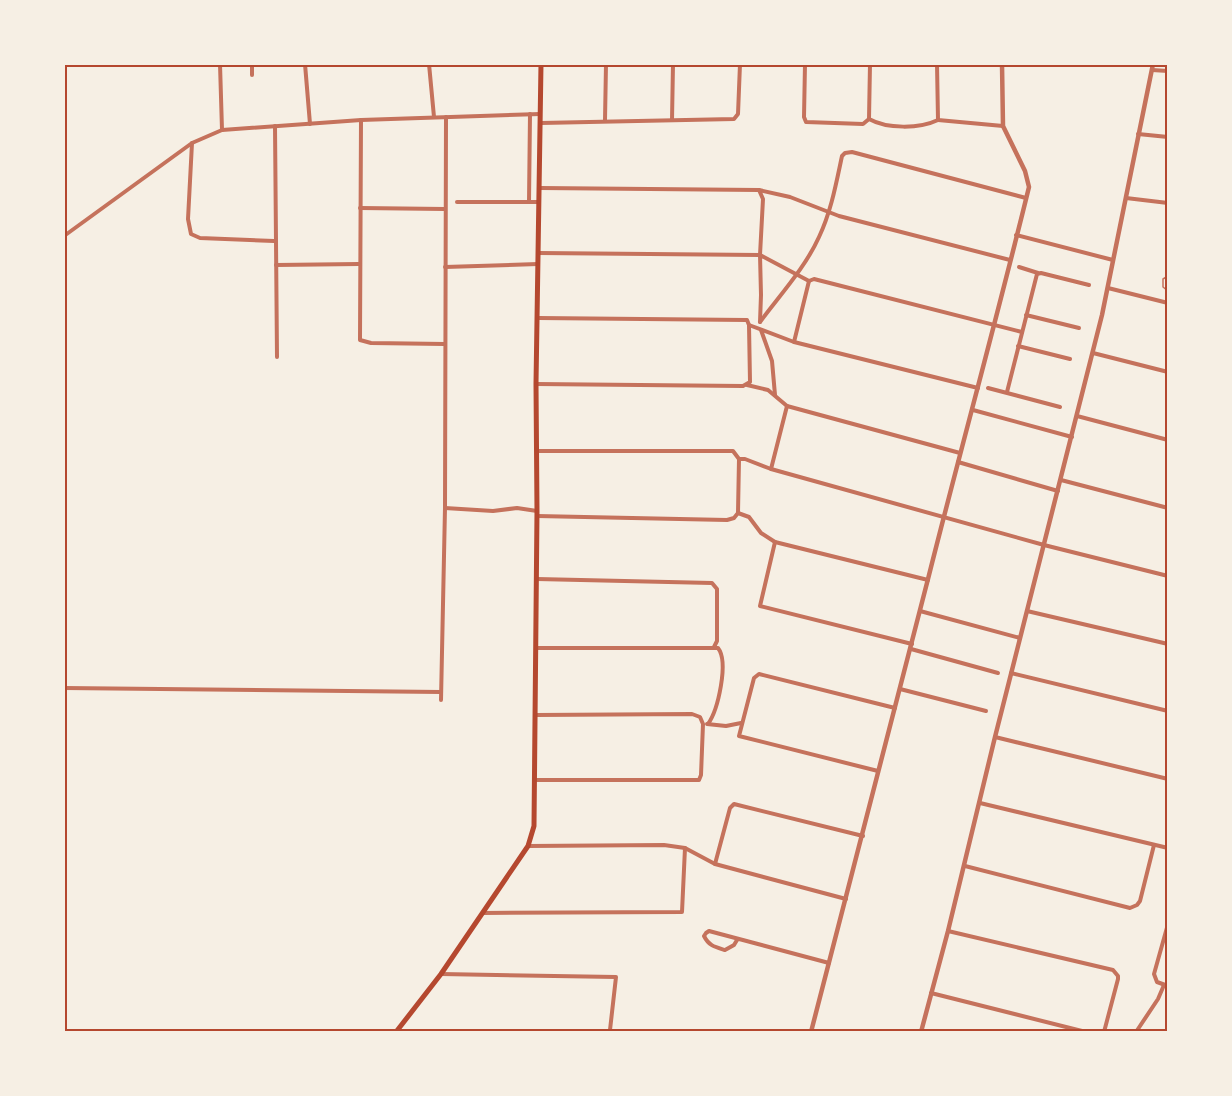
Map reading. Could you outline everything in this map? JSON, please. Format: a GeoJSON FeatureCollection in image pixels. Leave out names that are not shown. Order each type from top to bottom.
{"type":"FeatureCollection","features":[{"type":"Feature","properties":{"kind":"main road"},"geometry":{"type":"LineString","coordinates":[[396,1032],[441,974],[528,846],[534,826],[537,579],[536,384],[542,123],[541,64]]}},
{"type":"Feature","properties":{"kind":"street"},"geometry":{"type":"LineString","coordinates":[[220,64],[222,130]]}},
{"type":"Feature","properties":{"kind":"street"},"geometry":{"type":"LineString","coordinates":[[252,64],[252,75]]}},
{"type":"Feature","properties":{"kind":"street"},"geometry":{"type":"LineString","coordinates":[[305,64],[310,124]]}},
{"type":"Feature","properties":{"kind":"street"},"geometry":{"type":"LineString","coordinates":[[429,64],[434,117]]}},
{"type":"Feature","properties":{"kind":"street"},"geometry":{"type":"LineString","coordinates":[[605,120],[606,64]]}},
{"type":"Feature","properties":{"kind":"street"},"geometry":{"type":"LineString","coordinates":[[672,120],[673,64]]}},
{"type":"Feature","properties":{"kind":"street"},"geometry":{"type":"LineString","coordinates":[[542,123],[734,119],[738,114],[740,64]]}},
{"type":"Feature","properties":{"kind":"street"},"geometry":{"type":"LineString","coordinates":[[805,64],[804,120],[807,123],[867,121],[888,126],[921,125],[938,119],[1003,126]]}},
{"type":"Feature","properties":{"kind":"street"},"geometry":{"type":"LineString","coordinates":[[867,121],[870,64]]}},
{"type":"Feature","properties":{"kind":"street"},"geometry":{"type":"LineString","coordinates":[[937,64],[938,119]]}},
{"type":"Feature","properties":{"kind":"street"},"geometry":{"type":"LineString","coordinates":[[811,1032],[1029,187],[1027,177],[1003,126],[1002,64]]}},
{"type":"Feature","properties":{"kind":"street"},"geometry":{"type":"LineString","coordinates":[[921,1032],[965,866],[995,737],[1093,353],[1152,67],[1167,71]]}},
{"type":"Feature","properties":{"kind":"street"},"geometry":{"type":"LineString","coordinates":[[529,202],[530,114]]}},
{"type":"Feature","properties":{"kind":"street"},"geometry":{"type":"LineString","coordinates":[[64,236],[192,143],[222,130],[361,120],[541,114]]}},
{"type":"Feature","properties":{"kind":"street"},"geometry":{"type":"LineString","coordinates":[[441,700],[445,508],[446,117]]}},
{"type":"Feature","properties":{"kind":"street"},"geometry":{"type":"LineString","coordinates":[[361,120],[360,340],[366,343],[445,344]]}},
{"type":"Feature","properties":{"kind":"street"},"geometry":{"type":"LineString","coordinates":[[275,126],[276,357]]}},
{"type":"Feature","properties":{"kind":"street"},"geometry":{"type":"LineString","coordinates":[[1138,134],[1167,137]]}},
{"type":"Feature","properties":{"kind":"street"},"geometry":{"type":"LineString","coordinates":[[192,143],[188,219],[191,234],[200,238],[274,241]]}},
{"type":"Feature","properties":{"kind":"street"},"geometry":{"type":"LineString","coordinates":[[760,322],[819,237],[829,212],[844,154],[852,152],[1026,198]]}},
{"type":"Feature","properties":{"kind":"street"},"geometry":{"type":"LineString","coordinates":[[530,160],[541,161]]}},
{"type":"Feature","properties":{"kind":"street"},"geometry":{"type":"LineString","coordinates":[[530,178],[541,178]]}},
{"type":"Feature","properties":{"kind":"street"},"geometry":{"type":"LineString","coordinates":[[540,188],[759,190],[790,197],[839,216],[1010,260]]}},
{"type":"Feature","properties":{"kind":"street"},"geometry":{"type":"LineString","coordinates":[[759,190],[763,199],[760,322],[772,362],[775,397]]}},
{"type":"Feature","properties":{"kind":"street"},"geometry":{"type":"LineString","coordinates":[[1126,198],[1167,203]]}},
{"type":"Feature","properties":{"kind":"street"},"geometry":{"type":"LineString","coordinates":[[457,202],[540,202]]}},
{"type":"Feature","properties":{"kind":"street"},"geometry":{"type":"LineString","coordinates":[[360,208],[445,209]]}},
{"type":"Feature","properties":{"kind":"street"},"geometry":{"type":"LineString","coordinates":[[1016,235],[1113,260]]}},
{"type":"Feature","properties":{"kind":"street"},"geometry":{"type":"LineString","coordinates":[[538,253],[760,255],[809,280],[814,279],[1022,332]]}},
{"type":"Feature","properties":{"kind":"street"},"geometry":{"type":"LineString","coordinates":[[276,265],[360,264]]}},
{"type":"Feature","properties":{"kind":"street"},"geometry":{"type":"LineString","coordinates":[[445,267],[538,264]]}},
{"type":"Feature","properties":{"kind":"street"},"geometry":{"type":"LineString","coordinates":[[1019,267],[1089,285]]}},
{"type":"Feature","properties":{"kind":"street"},"geometry":{"type":"LineString","coordinates":[[1006,392],[1036,276],[1039,273]]}},
{"type":"Feature","properties":{"kind":"street"},"geometry":{"type":"LineString","coordinates":[[794,342],[809,280]]}},
{"type":"Feature","properties":{"kind":"street"},"geometry":{"type":"LineString","coordinates":[[1108,288],[1167,303]]}},
{"type":"Feature","properties":{"kind":"street"},"geometry":{"type":"LineString","coordinates":[[1026,315],[1080,328]]}},
{"type":"Feature","properties":{"kind":"street"},"geometry":{"type":"LineString","coordinates":[[538,318],[747,320],[761,329],[794,342],[978,388]]}},
{"type":"Feature","properties":{"kind":"street"},"geometry":{"type":"LineString","coordinates":[[749,323],[749,383],[752,387],[765,388],[787,406],[960,453]]}},
{"type":"Feature","properties":{"kind":"street"},"geometry":{"type":"LineString","coordinates":[[1018,346],[1070,359]]}},
{"type":"Feature","properties":{"kind":"street"},"geometry":{"type":"LineString","coordinates":[[1093,353],[1167,372]]}},
{"type":"Feature","properties":{"kind":"street"},"geometry":{"type":"LineString","coordinates":[[536,384],[749,383]]}},
{"type":"Feature","properties":{"kind":"street"},"geometry":{"type":"LineString","coordinates":[[988,388],[1060,407]]}},
{"type":"Feature","properties":{"kind":"street"},"geometry":{"type":"LineString","coordinates":[[771,470],[787,406]]}},
{"type":"Feature","properties":{"kind":"street"},"geometry":{"type":"LineString","coordinates":[[973,410],[1072,437]]}},
{"type":"Feature","properties":{"kind":"street"},"geometry":{"type":"LineString","coordinates":[[1077,417],[1167,440]]}},
{"type":"Feature","properties":{"kind":"street"},"geometry":{"type":"LineString","coordinates":[[445,508],[493,511],[518,508],[537,513],[727,520],[734,518],[738,513],[739,459],[730,450],[537,450]]}},
{"type":"Feature","properties":{"kind":"street"},"geometry":{"type":"LineString","coordinates":[[739,459],[944,518],[1167,576]]}},
{"type":"Feature","properties":{"kind":"street"},"geometry":{"type":"LineString","coordinates":[[958,462],[1058,491]]}},
{"type":"Feature","properties":{"kind":"street"},"geometry":{"type":"LineString","coordinates":[[1061,480],[1167,508]]}},
{"type":"Feature","properties":{"kind":"street"},"geometry":{"type":"LineString","coordinates":[[738,513],[749,517],[761,533],[775,542],[928,580]]}},
{"type":"Feature","properties":{"kind":"street"},"geometry":{"type":"LineString","coordinates":[[775,542],[760,606],[911,646],[998,674]]}},
{"type":"Feature","properties":{"kind":"street"},"geometry":{"type":"LineString","coordinates":[[536,648],[707,649],[713,647],[717,641],[717,589],[712,583],[537,579]]}},
{"type":"Feature","properties":{"kind":"street"},"geometry":{"type":"LineString","coordinates":[[920,611],[1020,638]]}},
{"type":"Feature","properties":{"kind":"street"},"geometry":{"type":"LineString","coordinates":[[1027,611],[1167,644]]}},
{"type":"Feature","properties":{"kind":"street"},"geometry":{"type":"LineString","coordinates":[[535,780],[699,780],[706,724],[714,715],[722,678],[721,651],[713,647]]}},
{"type":"Feature","properties":{"kind":"street"},"geometry":{"type":"LineString","coordinates":[[1011,673],[1167,711]]}},
{"type":"Feature","properties":{"kind":"street"},"geometry":{"type":"LineString","coordinates":[[878,771],[739,736],[741,723],[754,678],[762,674],[895,708]]}},
{"type":"Feature","properties":{"kind":"street"},"geometry":{"type":"LineString","coordinates":[[64,688],[441,692]]}},
{"type":"Feature","properties":{"kind":"street"},"geometry":{"type":"LineString","coordinates":[[900,688],[986,711]]}},
{"type":"Feature","properties":{"kind":"street"},"geometry":{"type":"LineString","coordinates":[[536,715],[692,714],[700,717],[706,724],[726,726],[741,723]]}},
{"type":"Feature","properties":{"kind":"street"},"geometry":{"type":"LineString","coordinates":[[995,737],[1166,779]]}},
{"type":"Feature","properties":{"kind":"street"},"geometry":{"type":"LineString","coordinates":[[980,803],[1167,848]]}},
{"type":"Feature","properties":{"kind":"street"},"geometry":{"type":"LineString","coordinates":[[715,864],[730,808],[734,804],[863,836]]}},
{"type":"Feature","properties":{"kind":"street"},"geometry":{"type":"LineString","coordinates":[[528,846],[664,845],[685,848],[715,864],[846,899]]}},
{"type":"Feature","properties":{"kind":"street"},"geometry":{"type":"LineString","coordinates":[[965,866],[1130,908],[1140,901],[1154,845]]}},
{"type":"Feature","properties":{"kind":"street"},"geometry":{"type":"LineString","coordinates":[[483,913],[682,912],[685,848]]}},
{"type":"Feature","properties":{"kind":"street"},"geometry":{"type":"LineString","coordinates":[[1136,1032],[1166,986],[1157,982],[1154,974],[1167,924]]}},
{"type":"Feature","properties":{"kind":"street"},"geometry":{"type":"LineString","coordinates":[[737,940],[730,949],[725,950],[712,946],[705,933],[709,931],[829,963]]}},
{"type":"Feature","properties":{"kind":"street"},"geometry":{"type":"LineString","coordinates":[[948,932],[1113,970],[1118,975],[1118,979],[1104,1032]]}},
{"type":"Feature","properties":{"kind":"street"},"geometry":{"type":"LineString","coordinates":[[441,974],[616,977],[610,1030]]}},
{"type":"Feature","properties":{"kind":"street"},"geometry":{"type":"LineString","coordinates":[[931,993],[1086,1032]]}},
{"type":"Feature","properties":{"kind":"lane"},"geometry":{"type":"LineString","coordinates":[[1167,276],[1163,279],[1163,287],[1167,291]]}}]}
